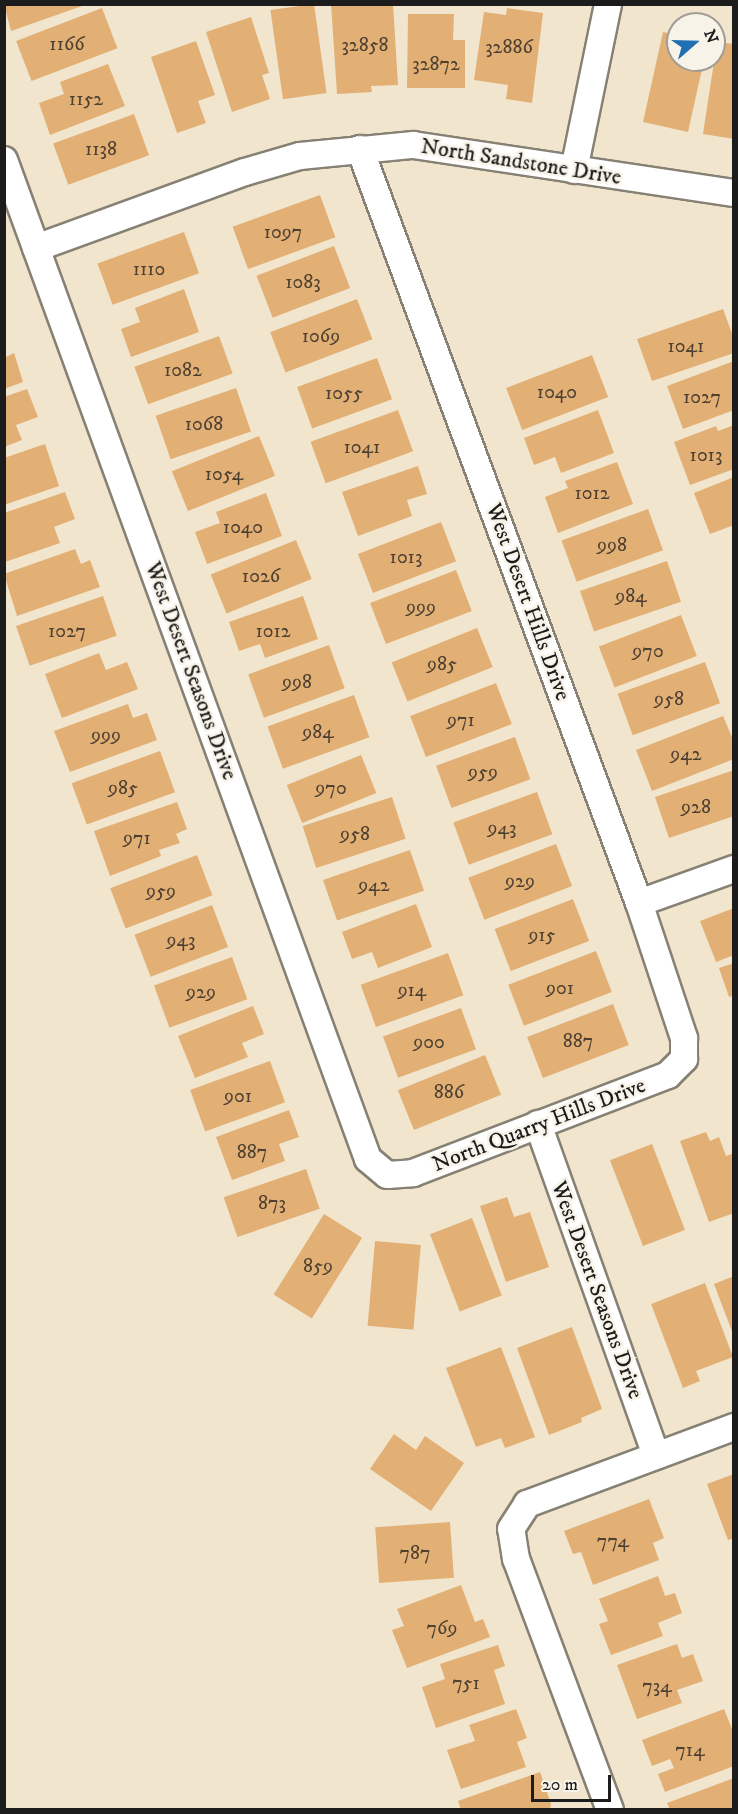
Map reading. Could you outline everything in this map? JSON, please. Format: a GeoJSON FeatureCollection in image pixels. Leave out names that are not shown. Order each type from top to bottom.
{"type":"FeatureCollection","features":[{"type":"Feature","properties":{"kind":"street"},"geometry":{"type":"LineString","coordinates":[[574,170],[608,4]]}},
{"type":"Feature","properties":{"kind":"street","name":"North Sandstone Drive"},"geometry":{"type":"LineString","coordinates":[[36,248],[244,172],[300,156],[360,149],[412,145],[734,193]]}},
{"type":"Feature","properties":{"kind":"street","name":"West Desert Hills Drive"},"geometry":{"type":"LineString","coordinates":[[360,149],[639,903],[684,1038],[684,1059]]}},
{"type":"Feature","properties":{"kind":"street","name":"West Desert Seasons Drive"},"geometry":{"type":"LineString","coordinates":[[4,160],[368,1159],[387,1175]]}},
{"type":"Feature","properties":{"kind":"street"},"geometry":{"type":"LineString","coordinates":[[639,903],[734,869]]}},
{"type":"Feature","properties":{"kind":"street","name":"North Quarry Hills Drive"},"geometry":{"type":"LineString","coordinates":[[387,1175],[413,1173],[668,1076],[684,1059]]}},
{"type":"Feature","properties":{"kind":"street","name":"West Desert Seasons Drive"},"geometry":{"type":"LineString","coordinates":[[538,1124],[656,1456]]}},
{"type":"Feature","properties":{"kind":"street"},"geometry":{"type":"LineString","coordinates":[[610,1809],[516,1558],[511,1528],[527,1504],[734,1427]]}},
{"type":"Feature","properties":{"kind":"building"},"geometry":{"type":"Polygon","coordinates":[[[4,4],[85,4],[85,5],[11,31],[4,4]]]}},
{"type":"Feature","properties":{"kind":"building"},"geometry":{"type":"Polygon","coordinates":[[[314,4],[327,93],[283,99],[270,10],[314,4]]]}},
{"type":"Feature","properties":{"kind":"building"},"geometry":{"type":"Polygon","coordinates":[[[331,4],[393,4],[398,85],[371,86],[372,92],[337,94],[331,4]]]}},
{"type":"Feature","properties":{"kind":"building"},"geometry":{"type":"Polygon","coordinates":[[[102,8],[117,48],[32,81],[16,41],[102,8]]]}},
{"type":"Feature","properties":{"kind":"building"},"geometry":{"type":"Polygon","coordinates":[[[507,8],[543,13],[532,103],[506,99],[508,85],[474,80],[484,12],[506,15],[507,8]]]}},
{"type":"Feature","properties":{"kind":"building"},"geometry":{"type":"Polygon","coordinates":[[[408,14],[454,14],[453,40],[465,40],[465,88],[407,88],[408,14]]]}},
{"type":"Feature","properties":{"kind":"building"},"geometry":{"type":"Polygon","coordinates":[[[251,17],[269,73],[262,75],[270,99],[232,112],[206,32],[251,17]]]}},
{"type":"Feature","properties":{"kind":"building"},"geometry":{"type":"Polygon","coordinates":[[[663,32],[666,33],[666,72],[701,72],[688,132],[643,122],[663,32]]]}},
{"type":"Feature","properties":{"kind":"building"},"geometry":{"type":"Polygon","coordinates":[[[196,41],[215,95],[198,101],[206,123],[177,133],[151,57],[196,41]]]}},
{"type":"Feature","properties":{"kind":"building"},"geometry":{"type":"Polygon","coordinates":[[[726,43],[734,44],[734,139],[703,134],[712,72],[726,72],[726,43]]]}},
{"type":"Feature","properties":{"kind":"building"},"geometry":{"type":"Polygon","coordinates":[[[108,64],[125,106],[50,135],[39,103],[64,94],[60,82],[108,64]]]}},
{"type":"Feature","properties":{"kind":"building"},"geometry":{"type":"Polygon","coordinates":[[[134,114],[149,155],[68,185],[53,143],[134,114]]]}},
{"type":"Feature","properties":{"kind":"building"},"geometry":{"type":"Polygon","coordinates":[[[320,195],[335,237],[248,269],[233,227],[320,195]]]}},
{"type":"Feature","properties":{"kind":"building"},"geometry":{"type":"Polygon","coordinates":[[[184,232],[199,273],[113,305],[98,263],[184,232]]]}},
{"type":"Feature","properties":{"kind":"building"},"geometry":{"type":"Polygon","coordinates":[[[334,246],[350,288],[273,318],[257,276],[334,246]]]}},
{"type":"Feature","properties":{"kind":"building"},"geometry":{"type":"Polygon","coordinates":[[[184,289],[199,332],[131,357],[121,329],[140,322],[135,308],[184,289]]]}},
{"type":"Feature","properties":{"kind":"building"},"geometry":{"type":"Polygon","coordinates":[[[357,299],[372,339],[286,372],[270,332],[357,299]]]}},
{"type":"Feature","properties":{"kind":"building"},"geometry":{"type":"Polygon","coordinates":[[[723,309],[734,339],[734,353],[652,381],[637,339],[723,309]]]}},
{"type":"Feature","properties":{"kind":"building"},"geometry":{"type":"Polygon","coordinates":[[[219,336],[233,374],[148,404],[134,367],[219,336]]]}},
{"type":"Feature","properties":{"kind":"building"},"geometry":{"type":"Polygon","coordinates":[[[14,353],[23,382],[4,389],[4,358],[14,353]]]}},
{"type":"Feature","properties":{"kind":"building"},"geometry":{"type":"Polygon","coordinates":[[[592,355],[608,397],[522,430],[506,388],[592,355]]]}},
{"type":"Feature","properties":{"kind":"building"},"geometry":{"type":"Polygon","coordinates":[[[377,358],[392,399],[312,428],[297,387],[377,358]]]}},
{"type":"Feature","properties":{"kind":"building"},"geometry":{"type":"Polygon","coordinates":[[[734,361],[734,410],[683,429],[667,386],[734,361]]]}},
{"type":"Feature","properties":{"kind":"building"},"geometry":{"type":"Polygon","coordinates":[[[236,388],[251,431],[171,459],[156,416],[236,388]]]}},
{"type":"Feature","properties":{"kind":"building"},"geometry":{"type":"Polygon","coordinates":[[[27,389],[38,417],[16,425],[22,440],[4,447],[4,397],[27,389]]]}},
{"type":"Feature","properties":{"kind":"building"},"geometry":{"type":"Polygon","coordinates":[[[398,410],[413,451],[326,483],[311,442],[398,410]]]}},
{"type":"Feature","properties":{"kind":"building"},"geometry":{"type":"Polygon","coordinates":[[[598,410],[614,453],[561,473],[555,457],[534,465],[524,438],[598,410]]]}},
{"type":"Feature","properties":{"kind":"building"},"geometry":{"type":"Polygon","coordinates":[[[734,425],[734,469],[690,485],[674,442],[716,426],[718,431],[734,425]]]}},
{"type":"Feature","properties":{"kind":"building"},"geometry":{"type":"Polygon","coordinates":[[[259,436],[275,476],[188,511],[172,471],[259,436]]]}},
{"type":"Feature","properties":{"kind":"building"},"geometry":{"type":"Polygon","coordinates":[[[45,444],[59,486],[4,505],[4,458],[45,444]]]}},
{"type":"Feature","properties":{"kind":"building"},"geometry":{"type":"Polygon","coordinates":[[[617,462],[633,504],[558,533],[545,497],[568,488],[565,481],[617,462]]]}},
{"type":"Feature","properties":{"kind":"building"},"geometry":{"type":"Polygon","coordinates":[[[418,466],[427,494],[407,500],[412,516],[358,536],[342,492],[418,466]]]}},
{"type":"Feature","properties":{"kind":"building"},"geometry":{"type":"Polygon","coordinates":[[[734,477],[734,525],[710,534],[694,493],[734,477]]]}},
{"type":"Feature","properties":{"kind":"building"},"geometry":{"type":"Polygon","coordinates":[[[65,492],[75,519],[54,527],[60,543],[5,562],[4,513],[65,492]]]}},
{"type":"Feature","properties":{"kind":"building"},"geometry":{"type":"Polygon","coordinates":[[[266,493],[282,536],[207,564],[195,532],[220,523],[216,512],[266,493]]]}},
{"type":"Feature","properties":{"kind":"building"},"geometry":{"type":"Polygon","coordinates":[[[648,509],[663,550],[577,582],[562,540],[648,509]]]}},
{"type":"Feature","properties":{"kind":"building"},"geometry":{"type":"Polygon","coordinates":[[[441,522],[456,561],[373,593],[358,554],[441,522]]]}},
{"type":"Feature","properties":{"kind":"building"},"geometry":{"type":"Polygon","coordinates":[[[296,540],[312,579],[226,613],[211,574],[296,540]]]}},
{"type":"Feature","properties":{"kind":"building"},"geometry":{"type":"Polygon","coordinates":[[[75,549],[81,564],[90,560],[100,587],[17,616],[4,574],[75,549]]]}},
{"type":"Feature","properties":{"kind":"building"},"geometry":{"type":"Polygon","coordinates":[[[667,561],[681,602],[594,632],[580,591],[667,561]]]}},
{"type":"Feature","properties":{"kind":"building"},"geometry":{"type":"Polygon","coordinates":[[[456,570],[472,611],[386,644],[370,603],[456,570]]]}},
{"type":"Feature","properties":{"kind":"building"},"geometry":{"type":"Polygon","coordinates":[[[103,596],[117,636],[30,666],[16,626],[103,596]]]}},
{"type":"Feature","properties":{"kind":"building"},"geometry":{"type":"Polygon","coordinates":[[[303,596],[318,639],[265,658],[260,644],[239,651],[229,622],[303,596]]]}},
{"type":"Feature","properties":{"kind":"building"},"geometry":{"type":"Polygon","coordinates":[[[681,615],[697,656],[615,688],[599,647],[681,615]]]}},
{"type":"Feature","properties":{"kind":"building"},"geometry":{"type":"Polygon","coordinates":[[[477,628],[493,667],[407,701],[392,662],[477,628]]]}},
{"type":"Feature","properties":{"kind":"building"},"geometry":{"type":"Polygon","coordinates":[[[329,645],[345,688],[264,718],[248,674],[329,645]]]}},
{"type":"Feature","properties":{"kind":"building"},"geometry":{"type":"Polygon","coordinates":[[[99,653],[106,670],[127,662],[138,689],[62,718],[45,674],[99,653]]]}},
{"type":"Feature","properties":{"kind":"building"},"geometry":{"type":"Polygon","coordinates":[[[705,662],[720,703],[633,735],[618,694],[705,662]]]}},
{"type":"Feature","properties":{"kind":"building"},"geometry":{"type":"Polygon","coordinates":[[[496,683],[512,724],[426,757],[410,716],[496,683]]]}},
{"type":"Feature","properties":{"kind":"building"},"geometry":{"type":"Polygon","coordinates":[[[354,695],[369,737],[283,769],[268,726],[354,695]]]}},
{"type":"Feature","properties":{"kind":"building"},"geometry":{"type":"Polygon","coordinates":[[[128,704],[133,718],[147,713],[157,740],[70,772],[54,731],[128,704]]]}},
{"type":"Feature","properties":{"kind":"building"},"geometry":{"type":"Polygon","coordinates":[[[723,716],[734,742],[734,759],[652,791],[636,750],[723,716]]]}},
{"type":"Feature","properties":{"kind":"building"},"geometry":{"type":"Polygon","coordinates":[[[515,737],[530,779],[451,808],[436,766],[515,737]]]}},
{"type":"Feature","properties":{"kind":"building"},"geometry":{"type":"Polygon","coordinates":[[[160,751],[175,792],[87,824],[72,783],[160,751]]]}},
{"type":"Feature","properties":{"kind":"building"},"geometry":{"type":"Polygon","coordinates":[[[361,755],[376,793],[302,823],[287,785],[361,755]]]}},
{"type":"Feature","properties":{"kind":"building"},"geometry":{"type":"Polygon","coordinates":[[[734,770],[734,816],[669,838],[655,797],[734,770]]]}},
{"type":"Feature","properties":{"kind":"building"},"geometry":{"type":"Polygon","coordinates":[[[537,792],[552,834],[469,865],[453,822],[537,792]]]}},
{"type":"Feature","properties":{"kind":"building"},"geometry":{"type":"Polygon","coordinates":[[[392,797],[406,839],[316,868],[303,826],[392,797]]]}},
{"type":"Feature","properties":{"kind":"building"},"geometry":{"type":"Polygon","coordinates":[[[177,802],[187,829],[176,834],[180,843],[159,850],[161,856],[110,876],[94,831],[177,802]]]}},
{"type":"Feature","properties":{"kind":"building"},"geometry":{"type":"Polygon","coordinates":[[[556,844],[572,886],[484,920],[468,878],[556,844]]]}},
{"type":"Feature","properties":{"kind":"building"},"geometry":{"type":"Polygon","coordinates":[[[410,850],[424,891],[337,921],[323,880],[410,850]]]}},
{"type":"Feature","properties":{"kind":"building"},"geometry":{"type":"Polygon","coordinates":[[[197,855],[212,895],[126,928],[110,888],[197,855]]]}},
{"type":"Feature","properties":{"kind":"building"},"geometry":{"type":"Polygon","coordinates":[[[573,899],[589,941],[511,971],[495,929],[573,899]]]}},
{"type":"Feature","properties":{"kind":"building"},"geometry":{"type":"Polygon","coordinates":[[[416,904],[432,947],[378,968],[372,952],[352,959],[342,932],[416,904]]]}},
{"type":"Feature","properties":{"kind":"building"},"geometry":{"type":"Polygon","coordinates":[[[212,905],[228,947],[151,977],[135,935],[212,905]]]}},
{"type":"Feature","properties":{"kind":"building"},"geometry":{"type":"Polygon","coordinates":[[[734,908],[734,955],[716,962],[700,921],[734,908]]]}},
{"type":"Feature","properties":{"kind":"building"},"geometry":{"type":"Polygon","coordinates":[[[596,951],[612,992],[524,1026],[508,985],[596,951]]]}},
{"type":"Feature","properties":{"kind":"building"},"geometry":{"type":"Polygon","coordinates":[[[448,953],[463,995],[376,1027],[361,985],[448,953]]]}},
{"type":"Feature","properties":{"kind":"building"},"geometry":{"type":"Polygon","coordinates":[[[232,957],[247,999],[169,1028],[154,985],[232,957]]]}},
{"type":"Feature","properties":{"kind":"building"},"geometry":{"type":"Polygon","coordinates":[[[734,963],[734,995],[729,997],[719,968],[734,963]]]}},
{"type":"Feature","properties":{"kind":"building"},"geometry":{"type":"Polygon","coordinates":[[[613,1004],[629,1045],[543,1078],[527,1037],[613,1004]]]}},
{"type":"Feature","properties":{"kind":"building"},"geometry":{"type":"Polygon","coordinates":[[[253,1006],[264,1034],[242,1043],[248,1057],[195,1078],[178,1036],[253,1006]]]}},
{"type":"Feature","properties":{"kind":"building"},"geometry":{"type":"Polygon","coordinates":[[[461,1008],[476,1049],[398,1078],[383,1036],[461,1008]]]}},
{"type":"Feature","properties":{"kind":"building"},"geometry":{"type":"Polygon","coordinates":[[[485,1055],[501,1095],[414,1130],[398,1090],[485,1055]]]}},
{"type":"Feature","properties":{"kind":"building"},"geometry":{"type":"Polygon","coordinates":[[[270,1061],[285,1102],[205,1131],[190,1090],[270,1061]]]}},
{"type":"Feature","properties":{"kind":"building"},"geometry":{"type":"Polygon","coordinates":[[[289,1110],[299,1137],[279,1144],[285,1161],[232,1180],[216,1137],[289,1110]]]}},
{"type":"Feature","properties":{"kind":"building"},"geometry":{"type":"Polygon","coordinates":[[[706,1132],[710,1141],[719,1137],[726,1156],[732,1154],[734,1157],[734,1213],[709,1222],[680,1141],[706,1132]]]}},
{"type":"Feature","properties":{"kind":"building"},"geometry":{"type":"Polygon","coordinates":[[[652,1144],[685,1230],[643,1246],[610,1160],[652,1144]]]}},
{"type":"Feature","properties":{"kind":"building"},"geometry":{"type":"Polygon","coordinates":[[[306,1169],[320,1209],[237,1237],[224,1197],[306,1169]]]}},
{"type":"Feature","properties":{"kind":"building"},"geometry":{"type":"Polygon","coordinates":[[[507,1197],[514,1217],[530,1212],[549,1267],[506,1282],[480,1206],[507,1197]]]}},
{"type":"Feature","properties":{"kind":"building"},"geometry":{"type":"Polygon","coordinates":[[[324,1214],[362,1238],[312,1318],[274,1295],[324,1214]]]}},
{"type":"Feature","properties":{"kind":"building"},"geometry":{"type":"Polygon","coordinates":[[[472,1218],[502,1295],[460,1312],[430,1234],[472,1218]]]}},
{"type":"Feature","properties":{"kind":"building"},"geometry":{"type":"Polygon","coordinates":[[[375,1241],[421,1245],[413,1330],[368,1326],[375,1241]]]}},
{"type":"Feature","properties":{"kind":"building"},"geometry":{"type":"Polygon","coordinates":[[[734,1276],[734,1334],[733,1334],[714,1284],[734,1276]]]}},
{"type":"Feature","properties":{"kind":"building"},"geometry":{"type":"Polygon","coordinates":[[[705,1283],[733,1357],[696,1371],[700,1381],[683,1388],[651,1304],[705,1283]]]}},
{"type":"Feature","properties":{"kind":"building"},"geometry":{"type":"Polygon","coordinates":[[[572,1327],[602,1409],[581,1418],[582,1422],[549,1435],[517,1348],[572,1327]]]}},
{"type":"Feature","properties":{"kind":"building"},"geometry":{"type":"Polygon","coordinates":[[[501,1347],[535,1437],[505,1448],[501,1438],[476,1447],[446,1368],[501,1347]]]}},
{"type":"Feature","properties":{"kind":"building"},"geometry":{"type":"Polygon","coordinates":[[[394,1434],[416,1450],[425,1436],[464,1463],[431,1511],[370,1469],[394,1434]]]}},
{"type":"Feature","properties":{"kind":"building"},"geometry":{"type":"Polygon","coordinates":[[[734,1474],[734,1538],[728,1540],[707,1484],[734,1474]]]}},
{"type":"Feature","properties":{"kind":"building"},"geometry":{"type":"Polygon","coordinates":[[[649,1499],[664,1538],[653,1543],[659,1560],[593,1585],[581,1552],[573,1554],[564,1531],[649,1499]]]}},
{"type":"Feature","properties":{"kind":"building"},"geometry":{"type":"Polygon","coordinates":[[[450,1522],[454,1578],[379,1583],[375,1527],[450,1522]]]}},
{"type":"Feature","properties":{"kind":"building"},"geometry":{"type":"Polygon","coordinates":[[[658,1576],[665,1596],[675,1593],[682,1613],[658,1623],[663,1636],[611,1655],[599,1624],[608,1621],[599,1599],[658,1576]]]}},
{"type":"Feature","properties":{"kind":"building"},"geometry":{"type":"Polygon","coordinates":[[[461,1585],[475,1622],[483,1619],[490,1637],[407,1668],[392,1630],[404,1626],[397,1609],[461,1585]]]}},
{"type":"Feature","properties":{"kind":"building"},"geometry":{"type":"Polygon","coordinates":[[[677,1644],[682,1658],[693,1654],[703,1681],[677,1690],[682,1703],[637,1719],[617,1665],[677,1644]]]}},
{"type":"Feature","properties":{"kind":"building"},"geometry":{"type":"Polygon","coordinates":[[[498,1645],[505,1666],[494,1670],[505,1704],[436,1728],[422,1687],[445,1679],[440,1664],[498,1645]]]}},
{"type":"Feature","properties":{"kind":"building"},"geometry":{"type":"Polygon","coordinates":[[[516,1709],[527,1738],[517,1742],[526,1767],[461,1789],[447,1750],[475,1741],[469,1725],[516,1709]]]}},
{"type":"Feature","properties":{"kind":"building"},"geometry":{"type":"Polygon","coordinates":[[[724,1709],[734,1734],[734,1766],[665,1792],[658,1774],[674,1768],[670,1759],[652,1766],[642,1740],[724,1709]]]}},
{"type":"Feature","properties":{"kind":"building"},"geometry":{"type":"Polygon","coordinates":[[[540,1772],[551,1804],[550,1810],[461,1810],[458,1801],[540,1772]]]}},
{"type":"Feature","properties":{"kind":"building"},"geometry":{"type":"Polygon","coordinates":[[[734,1778],[734,1810],[670,1810],[667,1803],[734,1778]]]}}]}
